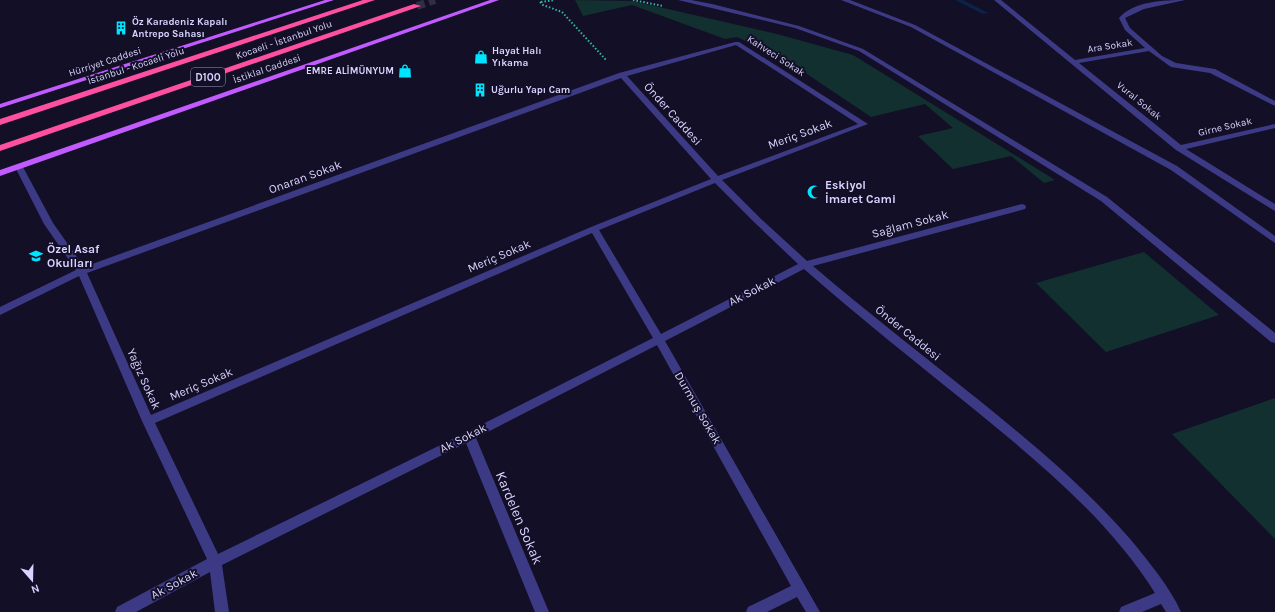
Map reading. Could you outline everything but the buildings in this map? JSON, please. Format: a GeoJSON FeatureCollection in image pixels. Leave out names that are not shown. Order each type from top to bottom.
{"type":"FeatureCollection","features":[{"type":"Feature","properties":{"kind":"highway","name":"İstanbul - Kocaeli Yolu"},"geometry":{"type":"LineString","coordinates":[[0,122],[371,0]]}},
{"type":"Feature","properties":{"kind":"highway","name":"Kocaeli - İstanbul Yolu"},"geometry":{"type":"LineString","coordinates":[[0,148],[417,6]]}},
{"type":"Feature","properties":{"kind":"main road","name":"Hürriyet Caddesi"},"geometry":{"type":"LineString","coordinates":[[0,106],[331,0]]}},
{"type":"Feature","properties":{"kind":"main road"},"geometry":{"type":"LineString","coordinates":[[461,12],[472,0]]}},
{"type":"Feature","properties":{"kind":"main road","name":"İstiklal Caddesi"},"geometry":{"type":"LineString","coordinates":[[0,174],[496,0]]}},
{"type":"Feature","properties":{"kind":"street"},"geometry":{"type":"LineString","coordinates":[[681,0],[797,27],[861,50],[1104,199],[1275,339]]}},
{"type":"Feature","properties":{"kind":"street"},"geometry":{"type":"LineString","coordinates":[[844,0],[913,26],[1167,164],[1275,240]]}},
{"type":"Feature","properties":{"kind":"street","name":"Vural Sokak"},"geometry":{"type":"LineString","coordinates":[[997,0],[1179,148],[1275,208]]}},
{"type":"Feature","properties":{"kind":"street"},"geometry":{"type":"LineString","coordinates":[[1182,0],[1139,9],[1128,13],[1122,18],[1127,30],[1150,49],[1174,65],[1212,71],[1275,104]]}},
{"type":"Feature","properties":{"kind":"street","name":"Kahveci Sokak"},"geometry":{"type":"LineString","coordinates":[[622,75],[737,43],[864,124]]}},
{"type":"Feature","properties":{"kind":"street","name":"Ara Sokak"},"geometry":{"type":"LineString","coordinates":[[1073,62],[1150,49]]}},
{"type":"Feature","properties":{"kind":"street","name":"Önder Caddesi"},"geometry":{"type":"LineString","coordinates":[[622,75],[715,180],[804,265],[1034,452],[1076,490],[1110,524],[1144,565],[1174,612]]}},
{"type":"Feature","properties":{"kind":"street","name":"Onaran Sokak"},"geometry":{"type":"LineString","coordinates":[[0,311],[82,271],[622,75]]}},
{"type":"Feature","properties":{"kind":"street","name":"Meriç Sokak"},"geometry":{"type":"LineString","coordinates":[[148,421],[594,229],[715,180],[864,124]]}},
{"type":"Feature","properties":{"kind":"street","name":"Girne Sokak"},"geometry":{"type":"LineString","coordinates":[[1179,148],[1275,126]]}},
{"type":"Feature","properties":{"kind":"street","name":"Yağız Sokak"},"geometry":{"type":"LineString","coordinates":[[18,167],[49,224],[82,271],[148,421],[215,562],[222,612]]}},
{"type":"Feature","properties":{"kind":"street","name":"Sağlam Sokak"},"geometry":{"type":"LineString","coordinates":[[804,265],[1022,206]]}},
{"type":"Feature","properties":{"kind":"street","name":"Durmuş Sokak"},"geometry":{"type":"LineString","coordinates":[[594,229],[659,340],[813,612]]}},
{"type":"Feature","properties":{"kind":"street","name":"Ak Sokak"},"geometry":{"type":"LineString","coordinates":[[122,612],[215,562],[469,436],[804,265]]}},
{"type":"Feature","properties":{"kind":"street","name":"Kardelen Sokak"},"geometry":{"type":"LineString","coordinates":[[469,436],[542,612]]}},
{"type":"Feature","properties":{"kind":"street"},"geometry":{"type":"LineString","coordinates":[[752,612],[800,588]]}},
{"type":"Feature","properties":{"kind":"street"},"geometry":{"type":"LineString","coordinates":[[1126,612],[1164,596]]}},
{"type":"Feature","properties":{"kind":"path"},"geometry":{"type":"LineString","coordinates":[[540,0],[549,0]]}},
{"type":"Feature","properties":{"kind":"path"},"geometry":{"type":"LineString","coordinates":[[540,0],[554,0]]}},
{"type":"Feature","properties":{"kind":"path"},"geometry":{"type":"LineString","coordinates":[[633,0],[669,7]]}},
{"type":"Feature","properties":{"kind":"green space"},"geometry":{"type":"Polygon","coordinates":[[[575,0],[633,1],[777,34],[853,55],[1055,180],[1044,183],[1011,156],[953,169],[918,136],[953,128],[925,104],[871,117],[786,60],[737,37],[725,39],[632,5],[583,16],[575,0]]]}},
{"type":"Feature","properties":{"kind":"green space"},"geometry":{"type":"Polygon","coordinates":[[[1144,252],[1219,315],[1106,352],[1036,283],[1144,252]]]}},
{"type":"Feature","properties":{"kind":"green space"},"geometry":{"type":"Polygon","coordinates":[[[1275,398],[1275,539],[1172,434],[1275,398]]]}},
{"type":"Feature","properties":{"kind":"waterway"},"geometry":{"type":"LineString","coordinates":[[958,0],[985,13]]}},
{"type":"Feature","properties":{"kind":"tunnel"},"geometry":{"type":"LineString","coordinates":[[417,6],[435,0]]}},
{"type":"Feature","properties":{"kind":"place","name":"Öz Karadeniz Kapalı Antrepo Sahası"},"geometry":{"type":"Point","coordinates":[121,28]}},
{"type":"Feature","properties":{"kind":"place","name":"Hayat Halı Yıkama"},"geometry":{"type":"Point","coordinates":[481,57]}},
{"type":"Feature","properties":{"kind":"place","name":"EMRE ALİMÜNYUM"},"geometry":{"type":"Point","coordinates":[405,71]}},
{"type":"Feature","properties":{"kind":"place","name":"Uğurlu Yapı Cam"},"geometry":{"type":"Point","coordinates":[480,90]}},
{"type":"Feature","properties":{"kind":"place","name":"Eskiyol İmaret Cami"},"geometry":{"type":"Point","coordinates":[814,192]}},
{"type":"Feature","properties":{"kind":"place","name":"Özel Asaf Okulları"},"geometry":{"type":"Point","coordinates":[36,256]}}]}
